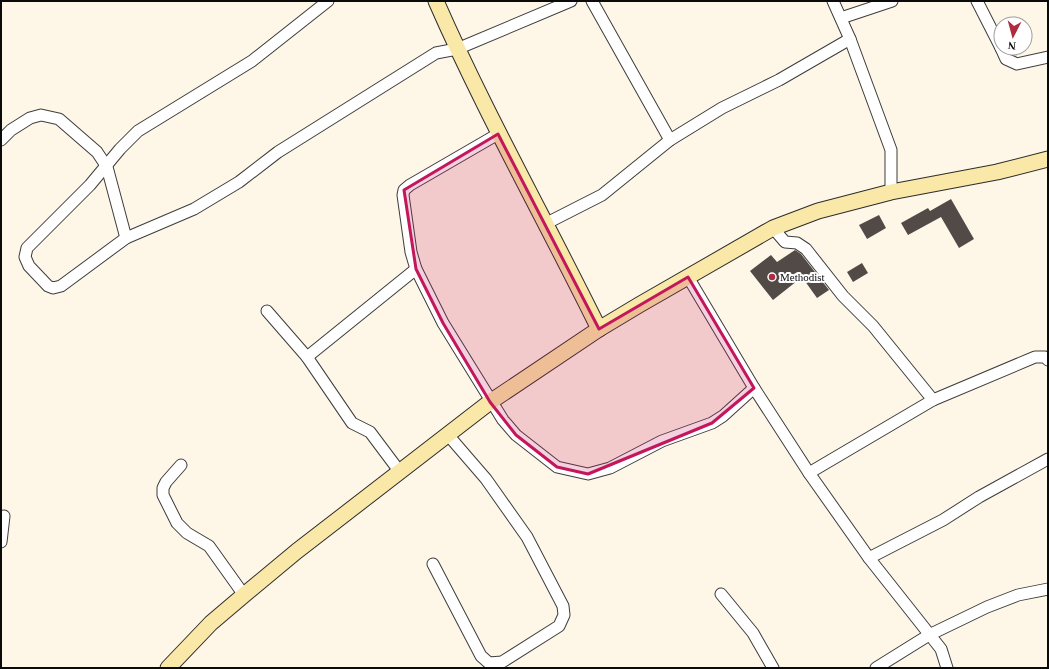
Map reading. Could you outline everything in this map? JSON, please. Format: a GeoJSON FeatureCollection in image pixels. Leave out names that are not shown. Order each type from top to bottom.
{"type":"FeatureCollection","features":[{"type":"Feature","properties":{"kind":"street"},"geometry":{"type":"LineString","coordinates":[[328,1],[252,62],[138,131],[120,149],[107,167],[27,248],[26,261],[48,286],[56,288],[126,238],[194,209],[240,182],[278,152],[436,53],[457,49],[571,1]]}},
{"type":"Feature","properties":{"kind":"street"},"geometry":{"type":"LineString","coordinates":[[436,1],[457,49],[498,134],[546,223],[599,329]]}},
{"type":"Feature","properties":{"kind":"street"},"geometry":{"type":"LineString","coordinates":[[592,1],[670,140]]}},
{"type":"Feature","properties":{"kind":"street"},"geometry":{"type":"LineString","coordinates":[[833,1],[850,39],[891,150],[891,192]]}},
{"type":"Feature","properties":{"kind":"street"},"geometry":{"type":"LineString","coordinates":[[840,18],[892,1]]}},
{"type":"Feature","properties":{"kind":"street"},"geometry":{"type":"LineString","coordinates":[[977,1],[993,32]]}},
{"type":"Feature","properties":{"kind":"street"},"geometry":{"type":"LineString","coordinates":[[546,223],[602,194],[670,140],[722,108],[779,80],[850,39]]}},
{"type":"Feature","properties":{"kind":"street"},"geometry":{"type":"LineString","coordinates":[[1005,56],[1006,59],[1017,64],[1048,57]]}},
{"type":"Feature","properties":{"kind":"street"},"geometry":{"type":"LineString","coordinates":[[1,140],[11,130],[30,118],[41,115],[59,119],[97,152],[107,167],[126,238]]}},
{"type":"Feature","properties":{"kind":"street"},"geometry":{"type":"LineString","coordinates":[[498,134],[410,185],[404,190],[403,195],[411,252],[416,269],[443,323],[490,402],[516,435],[557,467],[588,474],[610,468],[662,441],[712,423],[723,416],[754,388]]}},
{"type":"Feature","properties":{"kind":"street"},"geometry":{"type":"LineString","coordinates":[[168,668],[211,623],[244,595],[490,402],[599,329],[688,277],[773,228],[818,211],[891,192],[996,172],[1048,159]]}},
{"type":"Feature","properties":{"kind":"street"},"geometry":{"type":"LineString","coordinates":[[773,228],[785,242],[797,243],[806,249],[843,296],[873,326],[933,400]]}},
{"type":"Feature","properties":{"kind":"street"},"geometry":{"type":"LineString","coordinates":[[307,357],[416,269]]}},
{"type":"Feature","properties":{"kind":"street"},"geometry":{"type":"LineString","coordinates":[[688,277],[754,388],[809,474],[869,558],[941,649],[947,668]]}},
{"type":"Feature","properties":{"kind":"street"},"geometry":{"type":"LineString","coordinates":[[267,311],[307,357],[352,423],[370,432],[400,472]]}},
{"type":"Feature","properties":{"kind":"street"},"geometry":{"type":"LineString","coordinates":[[809,474],[933,400],[1035,357],[1045,357],[1048,360]]}},
{"type":"Feature","properties":{"kind":"street"},"geometry":{"type":"LineString","coordinates":[[433,564],[481,656],[489,663],[502,662],[559,626],[564,615],[563,606],[527,537],[486,479],[448,435]]}},
{"type":"Feature","properties":{"kind":"street"},"geometry":{"type":"LineString","coordinates":[[869,558],[943,520],[979,497],[1048,458]]}},
{"type":"Feature","properties":{"kind":"street"},"geometry":{"type":"LineString","coordinates":[[181,465],[166,482],[163,488],[163,495],[176,523],[187,533],[209,546],[244,595]]}},
{"type":"Feature","properties":{"kind":"street"},"geometry":{"type":"LineString","coordinates":[[1,542],[4,516]]}},
{"type":"Feature","properties":{"kind":"street"},"geometry":{"type":"LineString","coordinates":[[876,668],[929,635],[1018,595],[1048,589]]}},
{"type":"Feature","properties":{"kind":"street"},"geometry":{"type":"LineString","coordinates":[[721,594],[753,633],[774,668]]}},
{"type":"Feature","properties":{"kind":"highlighted area"},"geometry":{"type":"Polygon","coordinates":[[[498,134],[599,329],[688,277],[754,388],[712,423],[588,474],[557,467],[516,435],[490,402],[443,323],[416,269],[404,190],[498,134]]]}},
{"type":"Feature","properties":{"kind":"building"},"geometry":{"type":"Polygon","coordinates":[[[951,199],[974,239],[959,248],[941,217],[908,235],[901,223],[928,208],[930,211],[951,199]]]}},
{"type":"Feature","properties":{"kind":"building"},"geometry":{"type":"Polygon","coordinates":[[[879,215],[886,228],[867,239],[859,225],[879,215]]]}},
{"type":"Feature","properties":{"kind":"building"},"geometry":{"type":"Polygon","coordinates":[[[795,250],[801,254],[829,290],[817,298],[802,277],[773,300],[750,271],[771,255],[777,262],[795,250]]]}},
{"type":"Feature","properties":{"kind":"building"},"geometry":{"type":"Polygon","coordinates":[[[862,263],[868,273],[853,282],[847,272],[862,263]]]}},
{"type":"Feature","properties":{"kind":"place","name":"Methodist"},"geometry":{"type":"Point","coordinates":[772,277]}}]}
